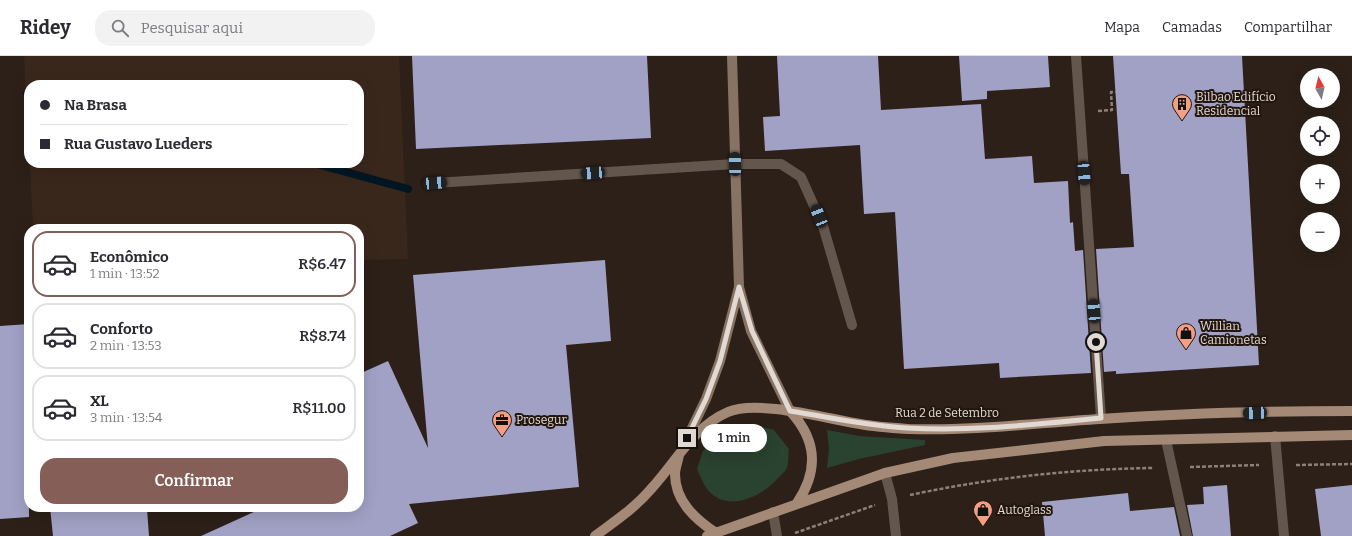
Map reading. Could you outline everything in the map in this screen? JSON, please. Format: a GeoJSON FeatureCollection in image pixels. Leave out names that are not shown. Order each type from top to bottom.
{"type":"FeatureCollection","features":[{"type":"Feature","properties":{"kind":"main road"},"geometry":{"type":"LineString","coordinates":[[732,56],[739,287],[752,331],[790,411],[800,422],[807,434],[812,448],[810,477],[805,491],[796,503]]}},
{"type":"Feature","properties":{"kind":"main road"},"geometry":{"type":"LineString","coordinates":[[739,287],[720,361],[706,399],[680,451],[675,473],[679,492],[688,510],[713,535],[796,503],[885,473],[953,458],[1104,441],[1352,435]]}},
{"type":"Feature","properties":{"kind":"main road","name":"Rua 2 de Setembro"},"geometry":{"type":"LineString","coordinates":[[595,536],[635,507],[654,487],[680,451],[707,424],[729,411],[758,408],[790,411],[861,424],[908,428],[990,427],[1101,418],[1302,411],[1352,411]]}},
{"type":"Feature","properties":{"kind":"street"},"geometry":{"type":"LineString","coordinates":[[1076,56],[1101,418]]}},
{"type":"Feature","properties":{"kind":"street"},"geometry":{"type":"LineString","coordinates":[[435,183],[735,164],[781,164],[801,177],[811,196],[823,226],[852,325]]}},
{"type":"Feature","properties":{"kind":"street"},"geometry":{"type":"LineString","coordinates":[[1275,436],[1284,536]]}},
{"type":"Feature","properties":{"kind":"street"},"geometry":{"type":"LineString","coordinates":[[1166,440],[1187,536]]}},
{"type":"Feature","properties":{"kind":"street"},"geometry":{"type":"LineString","coordinates":[[885,473],[892,499],[896,536]]}},
{"type":"Feature","properties":{"kind":"street"},"geometry":{"type":"LineString","coordinates":[[773,512],[777,536]]}},
{"type":"Feature","properties":{"kind":"path"},"geometry":{"type":"LineString","coordinates":[[1112,110],[1111,92],[1116,92]]}},
{"type":"Feature","properties":{"kind":"path"},"geometry":{"type":"LineString","coordinates":[[793,534],[892,499],[966,484],[1106,469],[1352,464]]}},
{"type":"Feature","properties":{"kind":"shaded area"},"geometry":{"type":"Polygon","coordinates":[[[24,56],[399,56],[408,259],[364,260],[364,224],[33,224],[30,168],[364,168],[364,80],[25,80],[24,56]]]}},
{"type":"Feature","properties":{"kind":"green space"},"geometry":{"type":"Polygon","coordinates":[[[752,424],[774,430],[789,449],[787,468],[773,483],[758,494],[739,501],[721,500],[708,490],[697,469],[703,451],[722,431],[752,424]]]}},
{"type":"Feature","properties":{"kind":"green space"},"geometry":{"type":"Polygon","coordinates":[[[827,430],[859,436],[925,440],[925,445],[859,459],[827,468],[829,448],[827,430]]]}},
{"type":"Feature","properties":{"kind":"building"},"geometry":{"type":"Polygon","coordinates":[[[412,56],[647,56],[651,138],[416,149],[412,56]]]}},
{"type":"Feature","properties":{"kind":"building"},"geometry":{"type":"Polygon","coordinates":[[[777,56],[878,56],[881,110],[981,104],[985,159],[1032,156],[1034,183],[1068,181],[1070,223],[1073,222],[1075,251],[1083,250],[1091,373],[1000,378],[999,363],[904,369],[895,212],[864,214],[860,145],[765,151],[763,117],[780,116],[777,56]]]}},
{"type":"Feature","properties":{"kind":"building"},"geometry":{"type":"Polygon","coordinates":[[[959,56],[1048,56],[1050,87],[987,91],[987,99],[962,101],[959,56]]]}},
{"type":"Feature","properties":{"kind":"building"},"geometry":{"type":"Polygon","coordinates":[[[1113,56],[1242,56],[1259,365],[1116,374],[1116,371],[1104,372],[1096,249],[1134,247],[1129,174],[1121,174],[1113,56]]]}},
{"type":"Feature","properties":{"kind":"building"},"geometry":{"type":"Polygon","coordinates":[[[605,260],[611,341],[566,345],[579,487],[409,504],[418,523],[390,536],[201,536],[254,512],[364,512],[364,372],[388,361],[428,448],[413,275],[605,260]]]}},
{"type":"Feature","properties":{"kind":"building"},"geometry":{"type":"Polygon","coordinates":[[[24,324],[24,512],[29,512],[29,517],[0,519],[0,326],[24,324]]]}},
{"type":"Feature","properties":{"kind":"building"},"geometry":{"type":"Polygon","coordinates":[[[1227,485],[1231,536],[1193,536],[1187,505],[1204,504],[1203,487],[1227,485]]]}},
{"type":"Feature","properties":{"kind":"building"},"geometry":{"type":"Polygon","coordinates":[[[1352,485],[1352,536],[1321,536],[1315,489],[1352,485]]]}},
{"type":"Feature","properties":{"kind":"building"},"geometry":{"type":"Polygon","coordinates":[[[1128,493],[1130,511],[1174,507],[1180,536],[1045,536],[1042,502],[1128,493]]]}},
{"type":"Feature","properties":{"kind":"building"},"geometry":{"type":"Polygon","coordinates":[[[51,512],[147,512],[149,536],[53,536],[51,512]]]}},
{"type":"Feature","properties":{"kind":"waterway"},"geometry":{"type":"LineString","coordinates":[[331,168],[408,189]]}},
{"type":"Feature","properties":{"kind":"place","name":"Bilbao Edifício Residencial"},"geometry":{"type":"Point","coordinates":[1182,121]}},
{"type":"Feature","properties":{"kind":"place","name":"Willian Camionetas"},"geometry":{"type":"Point","coordinates":[1186,350]}},
{"type":"Feature","properties":{"kind":"place","name":"Prosegur"},"geometry":{"type":"Point","coordinates":[502,437]}},
{"type":"Feature","properties":{"kind":"place","name":"Autoglass"},"geometry":{"type":"Point","coordinates":[983,527]}},
{"type":"Feature","properties":{"kind":"route"},"geometry":{"type":"LineString","coordinates":[[687,438],[706,399],[720,361],[739,287],[752,331],[764,360],[790,411],[861,424],[908,428],[946,429],[1101,418],[1096,342]]}}]}
